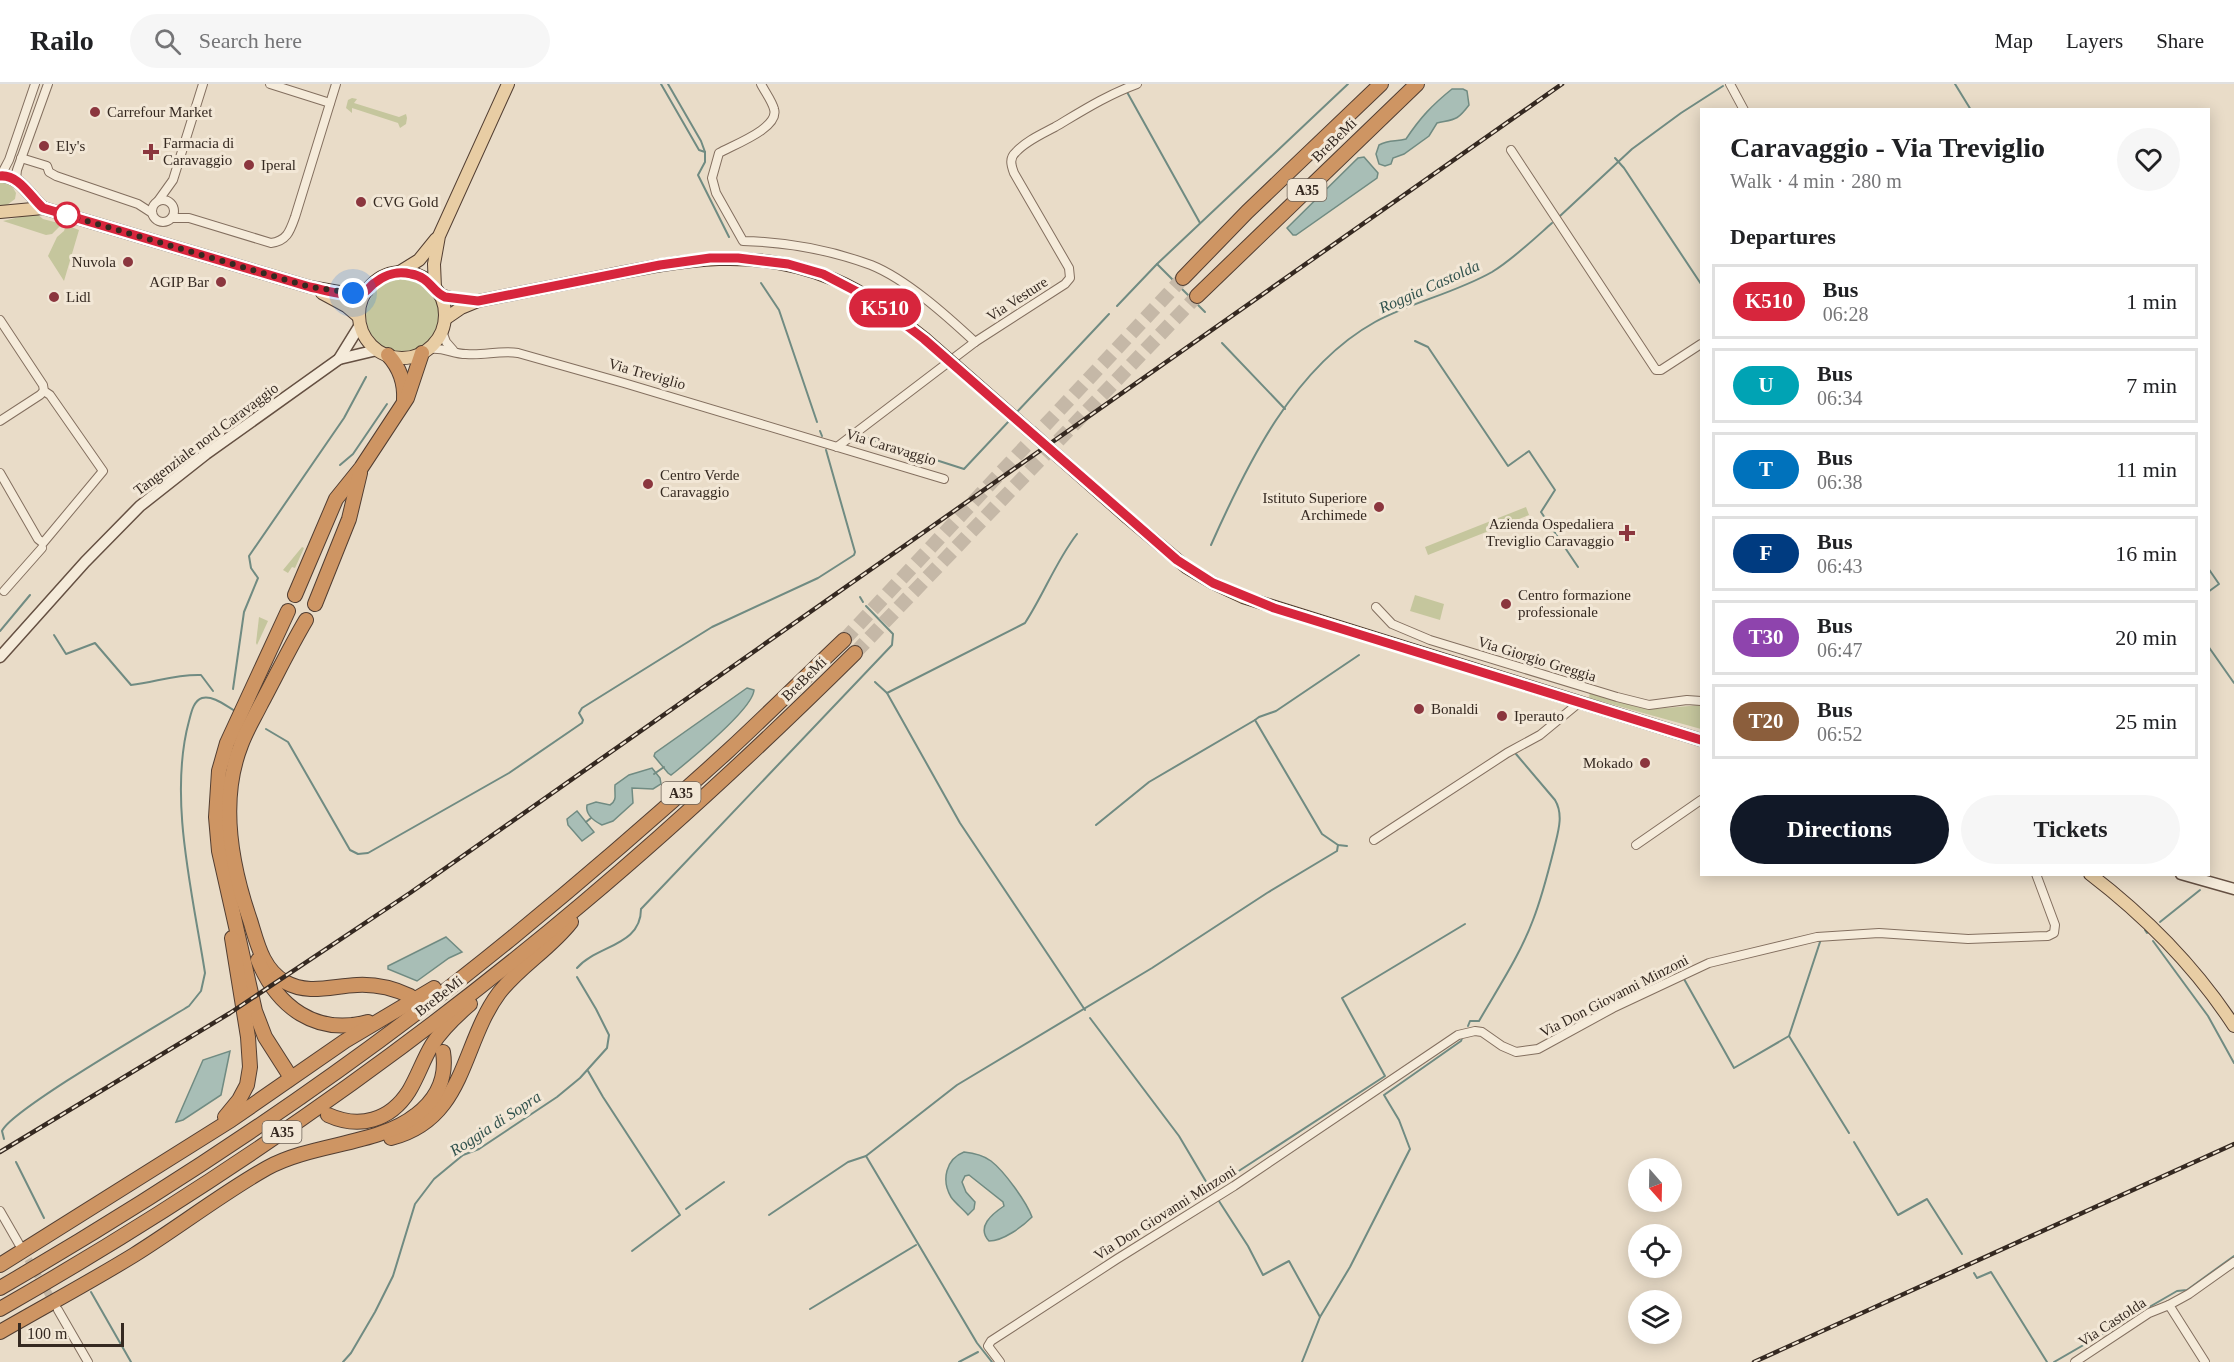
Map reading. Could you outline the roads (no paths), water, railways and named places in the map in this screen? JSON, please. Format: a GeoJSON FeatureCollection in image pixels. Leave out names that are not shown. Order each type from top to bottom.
{"type":"FeatureCollection","features":[{"type":"Feature","properties":{"kind":"highway","name":"BreBeMi"},"geometry":{"type":"LineString","coordinates":[[1182,278],[1380,84]]}},
{"type":"Feature","properties":{"kind":"highway","name":"BreBeMi"},"geometry":{"type":"LineString","coordinates":[[1197,296],[1417,84]]}},
{"type":"Feature","properties":{"kind":"highway"},"geometry":{"type":"LineString","coordinates":[[295,595],[336,499],[361,468],[403,405],[425,351]]}},
{"type":"Feature","properties":{"kind":"highway"},"geometry":{"type":"LineString","coordinates":[[383,353],[396,365],[402,376],[403,405]]}},
{"type":"Feature","properties":{"kind":"highway"},"geometry":{"type":"LineString","coordinates":[[315,604],[349,519],[361,468]]}},
{"type":"Feature","properties":{"kind":"highway"},"geometry":{"type":"LineString","coordinates":[[288,611],[231,732],[221,763],[216,817],[219,851],[255,1011],[265,1037],[288,1073]]}},
{"type":"Feature","properties":{"kind":"highway"},"geometry":{"type":"LineString","coordinates":[[306,620],[240,745],[232,777],[229,803],[230,834],[241,891],[263,957],[270,968],[285,982],[316,989],[375,985],[410,996]]}},
{"type":"Feature","properties":{"kind":"highway","name":"BreBeMi"},"geometry":{"type":"LineString","coordinates":[[0,1288],[117,1218],[252,1130],[388,1032],[511,938],[729,751],[844,640]]}},
{"type":"Feature","properties":{"kind":"highway","name":"BreBeMi"},"geometry":{"type":"LineString","coordinates":[[0,1309],[127,1234],[268,1141],[399,1048],[549,932],[584,902],[738,766],[855,654]]}},
{"type":"Feature","properties":{"kind":"highway"},"geometry":{"type":"LineString","coordinates":[[202,1138],[234,1108],[246,1085],[250,1067],[225,880]]}},
{"type":"Feature","properties":{"kind":"highway"},"geometry":{"type":"LineString","coordinates":[[333,1145],[364,1143],[395,1137],[418,1128],[436,1113],[455,1086],[494,1001],[512,978],[556,939],[584,902]]}},
{"type":"Feature","properties":{"kind":"highway"},"geometry":{"type":"LineString","coordinates":[[248,914],[255,951],[264,977],[278,995],[298,1013],[317,1022],[344,1026],[366,1023],[387,1016]]}},
{"type":"Feature","properties":{"kind":"highway"},"geometry":{"type":"LineString","coordinates":[[328,1115],[357,1123],[378,1119],[391,1111],[407,1093],[432,1044],[450,1022],[532,954],[549,932]]}},
{"type":"Feature","properties":{"kind":"highway"},"geometry":{"type":"LineString","coordinates":[[0,1265],[239,1114],[345,1041],[422,996],[457,971],[511,938]]}},
{"type":"Feature","properties":{"kind":"highway"},"geometry":{"type":"LineString","coordinates":[[0,1332],[133,1255],[268,1168],[290,1158],[388,1131],[418,1114],[435,1096],[442,1082],[443,1052]]}},
{"type":"Feature","properties":{"kind":"main road"},"geometry":{"type":"LineString","coordinates":[[443,325],[443,304],[437,291],[434,264],[439,236],[508,84]]}},
{"type":"Feature","properties":{"kind":"main road"},"geometry":{"type":"LineString","coordinates":[[1,175],[19,183],[43,208]]}},
{"type":"Feature","properties":{"kind":"main road"},"geometry":{"type":"LineString","coordinates":[[3,213],[19,205],[22,199],[19,183]]}},
{"type":"Feature","properties":{"kind":"main road"},"geometry":{"type":"LineString","coordinates":[[3,213],[30,207],[43,208],[310,287],[345,293],[367,291]]}},
{"type":"Feature","properties":{"kind":"main road"},"geometry":{"type":"LineString","coordinates":[[360,321],[360,306],[367,291],[382,278],[398,273],[419,260],[439,236]]}},
{"type":"Feature","properties":{"kind":"main road"},"geometry":{"type":"LineString","coordinates":[[310,287],[346,306],[360,321],[368,341],[383,353],[405,358],[425,351],[443,325],[461,308],[478,301],[670,263],[710,258],[738,258],[788,264],[834,279],[873,300],[924,339],[1180,563],[1213,583],[1274,608],[1426,654],[1573,704],[1697,737]]}},
{"type":"Feature","properties":{"kind":"main road"},"geometry":{"type":"LineString","coordinates":[[398,273],[410,273],[421,277],[437,291],[458,300],[478,301]]}},
{"type":"Feature","properties":{"kind":"main road","name":"Tangenziale nord Caravaggio"},"geometry":{"type":"LineString","coordinates":[[0,657],[85,562],[141,506],[206,454],[339,359],[360,321]]}},
{"type":"Feature","properties":{"kind":"main road","name":"Tangenziale nord Caravaggio"},"geometry":{"type":"LineString","coordinates":[[339,359],[383,353]]}},
{"type":"Feature","properties":{"kind":"main road"},"geometry":{"type":"LineString","coordinates":[[2092,876],[2145,920],[2187,963],[2234,1026]]}},
{"type":"Feature","properties":{"kind":"main road"},"geometry":{"type":"LineString","coordinates":[[2188,876],[2234,889]]}},
{"type":"Feature","properties":{"kind":"street"},"geometry":{"type":"LineString","coordinates":[[1,175],[9,160],[35,84]]}},
{"type":"Feature","properties":{"kind":"street"},"geometry":{"type":"LineString","coordinates":[[19,183],[21,158],[48,84]]}},
{"type":"Feature","properties":{"kind":"street"},"geometry":{"type":"LineString","coordinates":[[168,187],[174,214],[166,223],[154,219],[152,213],[156,202],[173,180],[203,84]]}},
{"type":"Feature","properties":{"kind":"street"},"geometry":{"type":"LineString","coordinates":[[270,84],[330,103]]}},
{"type":"Feature","properties":{"kind":"street"},"geometry":{"type":"LineString","coordinates":[[172,218],[189,218],[271,243],[284,239],[290,231],[336,84]]}},
{"type":"Feature","properties":{"kind":"street"},"geometry":{"type":"LineString","coordinates":[[761,84],[775,110],[775,118],[771,124],[755,134],[719,153],[712,178],[716,193],[743,242],[814,248],[872,266],[917,293],[975,342]]}},
{"type":"Feature","properties":{"kind":"street","name":"Via Vesture"},"geometry":{"type":"LineString","coordinates":[[834,446],[975,342],[1070,279],[1071,273],[1063,255],[1014,173],[1011,165],[1015,152],[1109,94],[1137,84]]}},
{"type":"Feature","properties":{"kind":"street"},"geometry":{"type":"LineString","coordinates":[[1730,84],[1743,108]]}},
{"type":"Feature","properties":{"kind":"street"},"geometry":{"type":"LineString","coordinates":[[1511,150],[1656,370],[1660,370],[1700,345]]}},
{"type":"Feature","properties":{"kind":"street"},"geometry":{"type":"LineString","coordinates":[[21,158],[47,166],[49,172],[56,176],[138,204],[152,213]]}},
{"type":"Feature","properties":{"kind":"street"},"geometry":{"type":"LineString","coordinates":[[138,204],[164,200],[189,218]]}},
{"type":"Feature","properties":{"kind":"street"},"geometry":{"type":"LineString","coordinates":[[0,320],[43,385],[44,390],[50,395],[103,471],[43,543],[38,539],[0,473]]}},
{"type":"Feature","properties":{"kind":"street"},"geometry":{"type":"LineString","coordinates":[[443,325],[446,342],[454,351]]}},
{"type":"Feature","properties":{"kind":"street","name":"Via Treviglio"},"geometry":{"type":"LineString","coordinates":[[425,351],[454,351],[468,355],[502,351],[518,353],[834,446]]}},
{"type":"Feature","properties":{"kind":"street"},"geometry":{"type":"LineString","coordinates":[[0,421],[44,390]]}},
{"type":"Feature","properties":{"kind":"street","name":"Via Caravaggio"},"geometry":{"type":"LineString","coordinates":[[834,446],[944,479]]}},
{"type":"Feature","properties":{"kind":"street"},"geometry":{"type":"LineString","coordinates":[[4,591],[42,548]]}},
{"type":"Feature","properties":{"kind":"street","name":"Via Giorgio Greggia"},"geometry":{"type":"LineString","coordinates":[[1376,607],[1392,624],[1430,640],[1617,697],[1648,705],[1687,700],[1700,701]]}},
{"type":"Feature","properties":{"kind":"street"},"geometry":{"type":"LineString","coordinates":[[1374,840],[1507,753],[1540,735],[1557,722],[1573,704]]}},
{"type":"Feature","properties":{"kind":"street"},"geometry":{"type":"LineString","coordinates":[[1636,845],[1700,801]]}},
{"type":"Feature","properties":{"kind":"street","name":"Via Don Giovanni Minzoni"},"geometry":{"type":"LineString","coordinates":[[1000,1362],[990,1351],[988,1346],[991,1341],[1117,1258],[1244,1180],[1458,1035],[1475,1031],[1482,1032],[1502,1046],[1516,1052],[1538,1049],[1613,1008],[1709,963],[1817,937],[1879,933],[1968,939],[2048,936],[2054,933],[2055,925],[2037,876]]}},
{"type":"Feature","properties":{"kind":"street"},"geometry":{"type":"LineString","coordinates":[[0,1210],[19,1244]]}},
{"type":"Feature","properties":{"kind":"street"},"geometry":{"type":"LineString","coordinates":[[2169,1305],[2189,1294],[2234,1262]]}},
{"type":"Feature","properties":{"kind":"street","name":"Via Castolda"},"geometry":{"type":"LineString","coordinates":[[2075,1362],[2149,1313],[2169,1305],[2205,1362]]}},
{"type":"Feature","properties":{"kind":"street"},"geometry":{"type":"LineString","coordinates":[[58,1310],[88,1362]]}},
{"type":"Feature","properties":{"kind":"water"},"geometry":{"type":"Polygon","coordinates":[[[1452,89],[1467,91],[1469,105],[1461,114],[1452,120],[1437,123],[1429,136],[1404,154],[1393,158],[1391,164],[1385,166],[1379,164],[1376,154],[1379,145],[1406,139],[1427,112],[1452,89]]]}},
{"type":"Feature","properties":{"kind":"water"},"geometry":{"type":"Polygon","coordinates":[[[1364,157],[1378,173],[1377,178],[1293,235],[1287,228],[1358,158],[1364,157]]]}},
{"type":"Feature","properties":{"kind":"water"},"geometry":{"type":"Polygon","coordinates":[[[747,688],[754,690],[751,698],[733,721],[675,772],[671,775],[668,773],[654,756],[655,753],[747,688]]]}},
{"type":"Feature","properties":{"kind":"water"},"geometry":{"type":"Polygon","coordinates":[[[652,768],[660,778],[661,784],[653,789],[632,788],[633,803],[613,821],[602,825],[593,820],[589,815],[587,805],[596,802],[610,805],[615,799],[615,785],[629,775],[652,768]]]}},
{"type":"Feature","properties":{"kind":"water"},"geometry":{"type":"Polygon","coordinates":[[[577,811],[594,832],[582,841],[568,825],[567,819],[577,811]]]}},
{"type":"Feature","properties":{"kind":"water"},"geometry":{"type":"Polygon","coordinates":[[[446,937],[462,952],[449,958],[417,981],[388,969],[388,966],[446,937]]]}},
{"type":"Feature","properties":{"kind":"water"},"geometry":{"type":"Polygon","coordinates":[[[230,1051],[221,1095],[183,1120],[176,1122],[203,1060],[230,1051]]]}},
{"type":"Feature","properties":{"kind":"water"},"geometry":{"type":"Polygon","coordinates":[[[964,1152],[982,1156],[996,1166],[1020,1195],[1032,1217],[1006,1236],[989,1241],[985,1236],[985,1226],[987,1221],[1004,1206],[1003,1202],[969,1175],[965,1176],[962,1182],[966,1192],[975,1202],[974,1209],[968,1215],[953,1199],[946,1184],[949,1165],[964,1152]]]}},
{"type":"Feature","properties":{"kind":"waterway"},"geometry":{"type":"LineString","coordinates":[[661,84],[699,150],[705,152],[705,162],[698,175],[729,237]]}},
{"type":"Feature","properties":{"kind":"waterway"},"geometry":{"type":"LineString","coordinates":[[668,84],[705,152]]}},
{"type":"Feature","properties":{"kind":"waterway"},"geometry":{"type":"LineString","coordinates":[[1117,306],[1157,264],[1348,84]]}},
{"type":"Feature","properties":{"kind":"waterway"},"geometry":{"type":"LineString","coordinates":[[1955,84],[1970,108]]}},
{"type":"Feature","properties":{"kind":"waterway","name":"Roggia Castolda"},"geometry":{"type":"LineString","coordinates":[[1560,216],[1632,149],[1723,86]]}},
{"type":"Feature","properties":{"kind":"waterway"},"geometry":{"type":"LineString","coordinates":[[1127,92],[1200,223]]}},
{"type":"Feature","properties":{"kind":"waterway"},"geometry":{"type":"LineString","coordinates":[[1615,158],[1700,282]]}},
{"type":"Feature","properties":{"kind":"waterway","name":"Roggia Castolda"},"geometry":{"type":"LineString","coordinates":[[1211,545],[1257,451],[1276,420],[1320,364],[1346,341],[1375,322],[1492,272],[1552,223]]}},
{"type":"Feature","properties":{"kind":"waterway"},"geometry":{"type":"LineString","coordinates":[[1157,264],[1205,312]]}},
{"type":"Feature","properties":{"kind":"waterway"},"geometry":{"type":"LineString","coordinates":[[761,283],[779,310],[817,422]]}},
{"type":"Feature","properties":{"kind":"waterway"},"geometry":{"type":"LineString","coordinates":[[1015,414],[1109,314]]}},
{"type":"Feature","properties":{"kind":"waterway"},"geometry":{"type":"LineString","coordinates":[[1415,341],[1428,347],[1508,466],[1529,451],[1555,490],[1541,512],[1578,567]]}},
{"type":"Feature","properties":{"kind":"waterway"},"geometry":{"type":"LineString","coordinates":[[1222,343],[1285,409]]}},
{"type":"Feature","properties":{"kind":"waterway"},"geometry":{"type":"LineString","coordinates":[[233,689],[244,612],[258,578],[251,568],[249,556],[344,418],[366,377]]}},
{"type":"Feature","properties":{"kind":"waterway"},"geometry":{"type":"LineString","coordinates":[[340,465],[353,454],[387,404]]}},
{"type":"Feature","properties":{"kind":"waterway"},"geometry":{"type":"LineString","coordinates":[[858,435],[964,469],[1009,421]]}},
{"type":"Feature","properties":{"kind":"waterway"},"geometry":{"type":"LineString","coordinates":[[820,431],[822,436]]}},
{"type":"Feature","properties":{"kind":"waterway"},"geometry":{"type":"LineString","coordinates":[[266,729],[288,742],[350,850],[358,854],[368,853],[509,773],[582,723],[583,720],[579,713],[582,708],[712,627],[818,578],[854,555],[826,450]]}},
{"type":"Feature","properties":{"kind":"waterway"},"geometry":{"type":"LineString","coordinates":[[887,693],[1025,623],[1077,534]]}},
{"type":"Feature","properties":{"kind":"waterway"},"geometry":{"type":"LineString","coordinates":[[2210,571],[2219,584],[2210,591]]}},
{"type":"Feature","properties":{"kind":"waterway"},"geometry":{"type":"LineString","coordinates":[[0,631],[30,595]]}},
{"type":"Feature","properties":{"kind":"waterway"},"geometry":{"type":"LineString","coordinates":[[860,597],[863,602]]}},
{"type":"Feature","properties":{"kind":"waterway"},"geometry":{"type":"LineString","coordinates":[[577,968],[585,960],[617,944],[634,931],[641,909],[892,645],[893,634],[866,606]]}},
{"type":"Feature","properties":{"kind":"waterway"},"geometry":{"type":"LineString","coordinates":[[54,635],[66,654],[95,643],[131,685],[174,677],[201,675],[213,691]]}},
{"type":"Feature","properties":{"kind":"waterway"},"geometry":{"type":"LineString","coordinates":[[2210,649],[2234,683]]}},
{"type":"Feature","properties":{"kind":"waterway"},"geometry":{"type":"LineString","coordinates":[[1347,846],[1338,845],[1322,834],[1255,720],[1276,711],[1359,655]]}},
{"type":"Feature","properties":{"kind":"waterway"},"geometry":{"type":"LineString","coordinates":[[875,682],[887,693],[960,823],[1085,1010]]}},
{"type":"Feature","properties":{"kind":"waterway"},"geometry":{"type":"LineString","coordinates":[[4,1139],[2,1131],[11,1120],[88,1067],[189,1006],[201,991],[205,973],[189,879],[182,814],[183,751],[192,711],[199,700],[206,697],[211,698],[235,711]]}},
{"type":"Feature","properties":{"kind":"waterway"},"geometry":{"type":"LineString","coordinates":[[1096,825],[1149,782],[1255,720]]}},
{"type":"Feature","properties":{"kind":"waterway"},"geometry":{"type":"LineString","coordinates":[[1468,1026],[1470,1021],[1479,1021],[1528,933],[1542,894],[1558,830],[1560,818],[1555,800],[1516,754]]}},
{"type":"Feature","properties":{"kind":"waterway"},"geometry":{"type":"LineString","coordinates":[[654,774],[664,767]]}},
{"type":"Feature","properties":{"kind":"waterway"},"geometry":{"type":"LineString","coordinates":[[586,822],[591,818]]}},
{"type":"Feature","properties":{"kind":"waterway"},"geometry":{"type":"LineString","coordinates":[[769,1215],[848,1162],[866,1156],[957,1085],[1152,968],[1267,893],[1337,851],[1338,845]]}},
{"type":"Feature","properties":{"kind":"waterway"},"geometry":{"type":"LineString","coordinates":[[2160,922],[2200,890]]}},
{"type":"Feature","properties":{"kind":"waterway"},"geometry":{"type":"LineString","coordinates":[[1211,1189],[1385,1076],[1342,998],[1465,924]]}},
{"type":"Feature","properties":{"kind":"waterway"},"geometry":{"type":"LineString","coordinates":[[1821,939],[1789,1036],[1849,1133]]}},
{"type":"Feature","properties":{"kind":"waterway"},"geometry":{"type":"LineString","coordinates":[[2153,941],[2208,1016],[2234,1063]]}},
{"type":"Feature","properties":{"kind":"waterway","name":"Roggia di Sopra"},"geometry":{"type":"LineString","coordinates":[[343,1362],[351,1353],[375,1312],[393,1276],[415,1204],[434,1179],[463,1155],[479,1149],[557,1097],[580,1078],[607,1048],[609,1035],[577,977]]}},
{"type":"Feature","properties":{"kind":"waterway"},"geometry":{"type":"LineString","coordinates":[[1684,979],[1734,1068],[1789,1036]]}},
{"type":"Feature","properties":{"kind":"waterway"},"geometry":{"type":"LineString","coordinates":[[1090,1018],[1179,1136],[1211,1190]]}},
{"type":"Feature","properties":{"kind":"waterway"},"geometry":{"type":"LineString","coordinates":[[1320,1317],[1350,1267],[1410,1149],[1399,1120],[1384,1095],[1461,1041],[1463,1036]]}},
{"type":"Feature","properties":{"kind":"waterway"},"geometry":{"type":"LineString","coordinates":[[588,1071],[680,1215],[632,1251]]}},
{"type":"Feature","properties":{"kind":"waterway"},"geometry":{"type":"LineString","coordinates":[[1854,1142],[1898,1215],[1927,1199],[1962,1254]]}},
{"type":"Feature","properties":{"kind":"waterway"},"geometry":{"type":"LineString","coordinates":[[866,1156],[977,1343],[992,1362]]}},
{"type":"Feature","properties":{"kind":"waterway"},"geometry":{"type":"LineString","coordinates":[[16,1162],[44,1218]]}},
{"type":"Feature","properties":{"kind":"waterway"},"geometry":{"type":"LineString","coordinates":[[686,1209],[724,1182]]}},
{"type":"Feature","properties":{"kind":"waterway"},"geometry":{"type":"LineString","coordinates":[[1217,1198],[1248,1246],[1263,1275],[1289,1261],[1320,1317],[1302,1362]]}},
{"type":"Feature","properties":{"kind":"waterway"},"geometry":{"type":"LineString","coordinates":[[810,1309],[916,1245]]}},
{"type":"Feature","properties":{"kind":"waterway"},"geometry":{"type":"LineString","coordinates":[[2054,1362],[2177,1291],[2187,1290],[2234,1256]]}},
{"type":"Feature","properties":{"kind":"waterway"},"geometry":{"type":"LineString","coordinates":[[1974,1273],[1977,1278],[1991,1272],[2047,1362]]}},
{"type":"Feature","properties":{"kind":"waterway"},"geometry":{"type":"LineString","coordinates":[[91,1292],[131,1362]]}},
{"type":"Feature","properties":{"kind":"waterway"},"geometry":{"type":"LineString","coordinates":[[959,1362],[978,1352]]}},
{"type":"Feature","properties":{"kind":"tunnel"},"geometry":{"type":"LineString","coordinates":[[844,640],[1183,278]]}},
{"type":"Feature","properties":{"kind":"tunnel"},"geometry":{"type":"LineString","coordinates":[[855,653],[1197,296]]}},
{"type":"Feature","properties":{"kind":"tunnel"},"geometry":{"type":"LineString","coordinates":[[288,1073],[310,1101],[325,1113]]}},
{"type":"Feature","properties":{"kind":"tunnel"},"geometry":{"type":"LineString","coordinates":[[22,1249],[54,1303]]}},
{"type":"Feature","properties":{"kind":"railway"},"geometry":{"type":"LineString","coordinates":[[0,1152],[230,1013],[410,893],[1562,84]]}},
{"type":"Feature","properties":{"kind":"railway"},"geometry":{"type":"LineString","coordinates":[[1754,1362],[2234,1144]]}},
{"type":"Feature","properties":{"kind":"place","name":"Carrefour Market"},"geometry":{"type":"Point","coordinates":[95,112]}},
{"type":"Feature","properties":{"kind":"place","name":"Ely's"},"geometry":{"type":"Point","coordinates":[44,146]}},
{"type":"Feature","properties":{"kind":"place","name":"Farmacia di Caravaggio"},"geometry":{"type":"Point","coordinates":[151,152]}},
{"type":"Feature","properties":{"kind":"place","name":"Iperal"},"geometry":{"type":"Point","coordinates":[249,165]}},
{"type":"Feature","properties":{"kind":"place","name":"CVG Gold"},"geometry":{"type":"Point","coordinates":[361,202]}},
{"type":"Feature","properties":{"kind":"place","name":"Nuvola"},"geometry":{"type":"Point","coordinates":[128,262]}},
{"type":"Feature","properties":{"kind":"place","name":"AGIP Bar"},"geometry":{"type":"Point","coordinates":[221,282]}},
{"type":"Feature","properties":{"kind":"place","name":"Lidl"},"geometry":{"type":"Point","coordinates":[54,297]}},
{"type":"Feature","properties":{"kind":"place","name":"Centro Verde Caravaggio"},"geometry":{"type":"Point","coordinates":[648,484]}},
{"type":"Feature","properties":{"kind":"place","name":"Istituto Superiore Archimede"},"geometry":{"type":"Point","coordinates":[1379,507]}},
{"type":"Feature","properties":{"kind":"place","name":"Azienda Ospedaliera Treviglio Caravaggio"},"geometry":{"type":"Point","coordinates":[1627,533]}},
{"type":"Feature","properties":{"kind":"place","name":"Centro formazione professionale"},"geometry":{"type":"Point","coordinates":[1506,604]}},
{"type":"Feature","properties":{"kind":"place","name":"Bonaldi"},"geometry":{"type":"Point","coordinates":[1419,709]}},
{"type":"Feature","properties":{"kind":"place","name":"Iperauto"},"geometry":{"type":"Point","coordinates":[1502,716]}},
{"type":"Feature","properties":{"kind":"place","name":"Mokado"},"geometry":{"type":"Point","coordinates":[1645,763]}}]}
